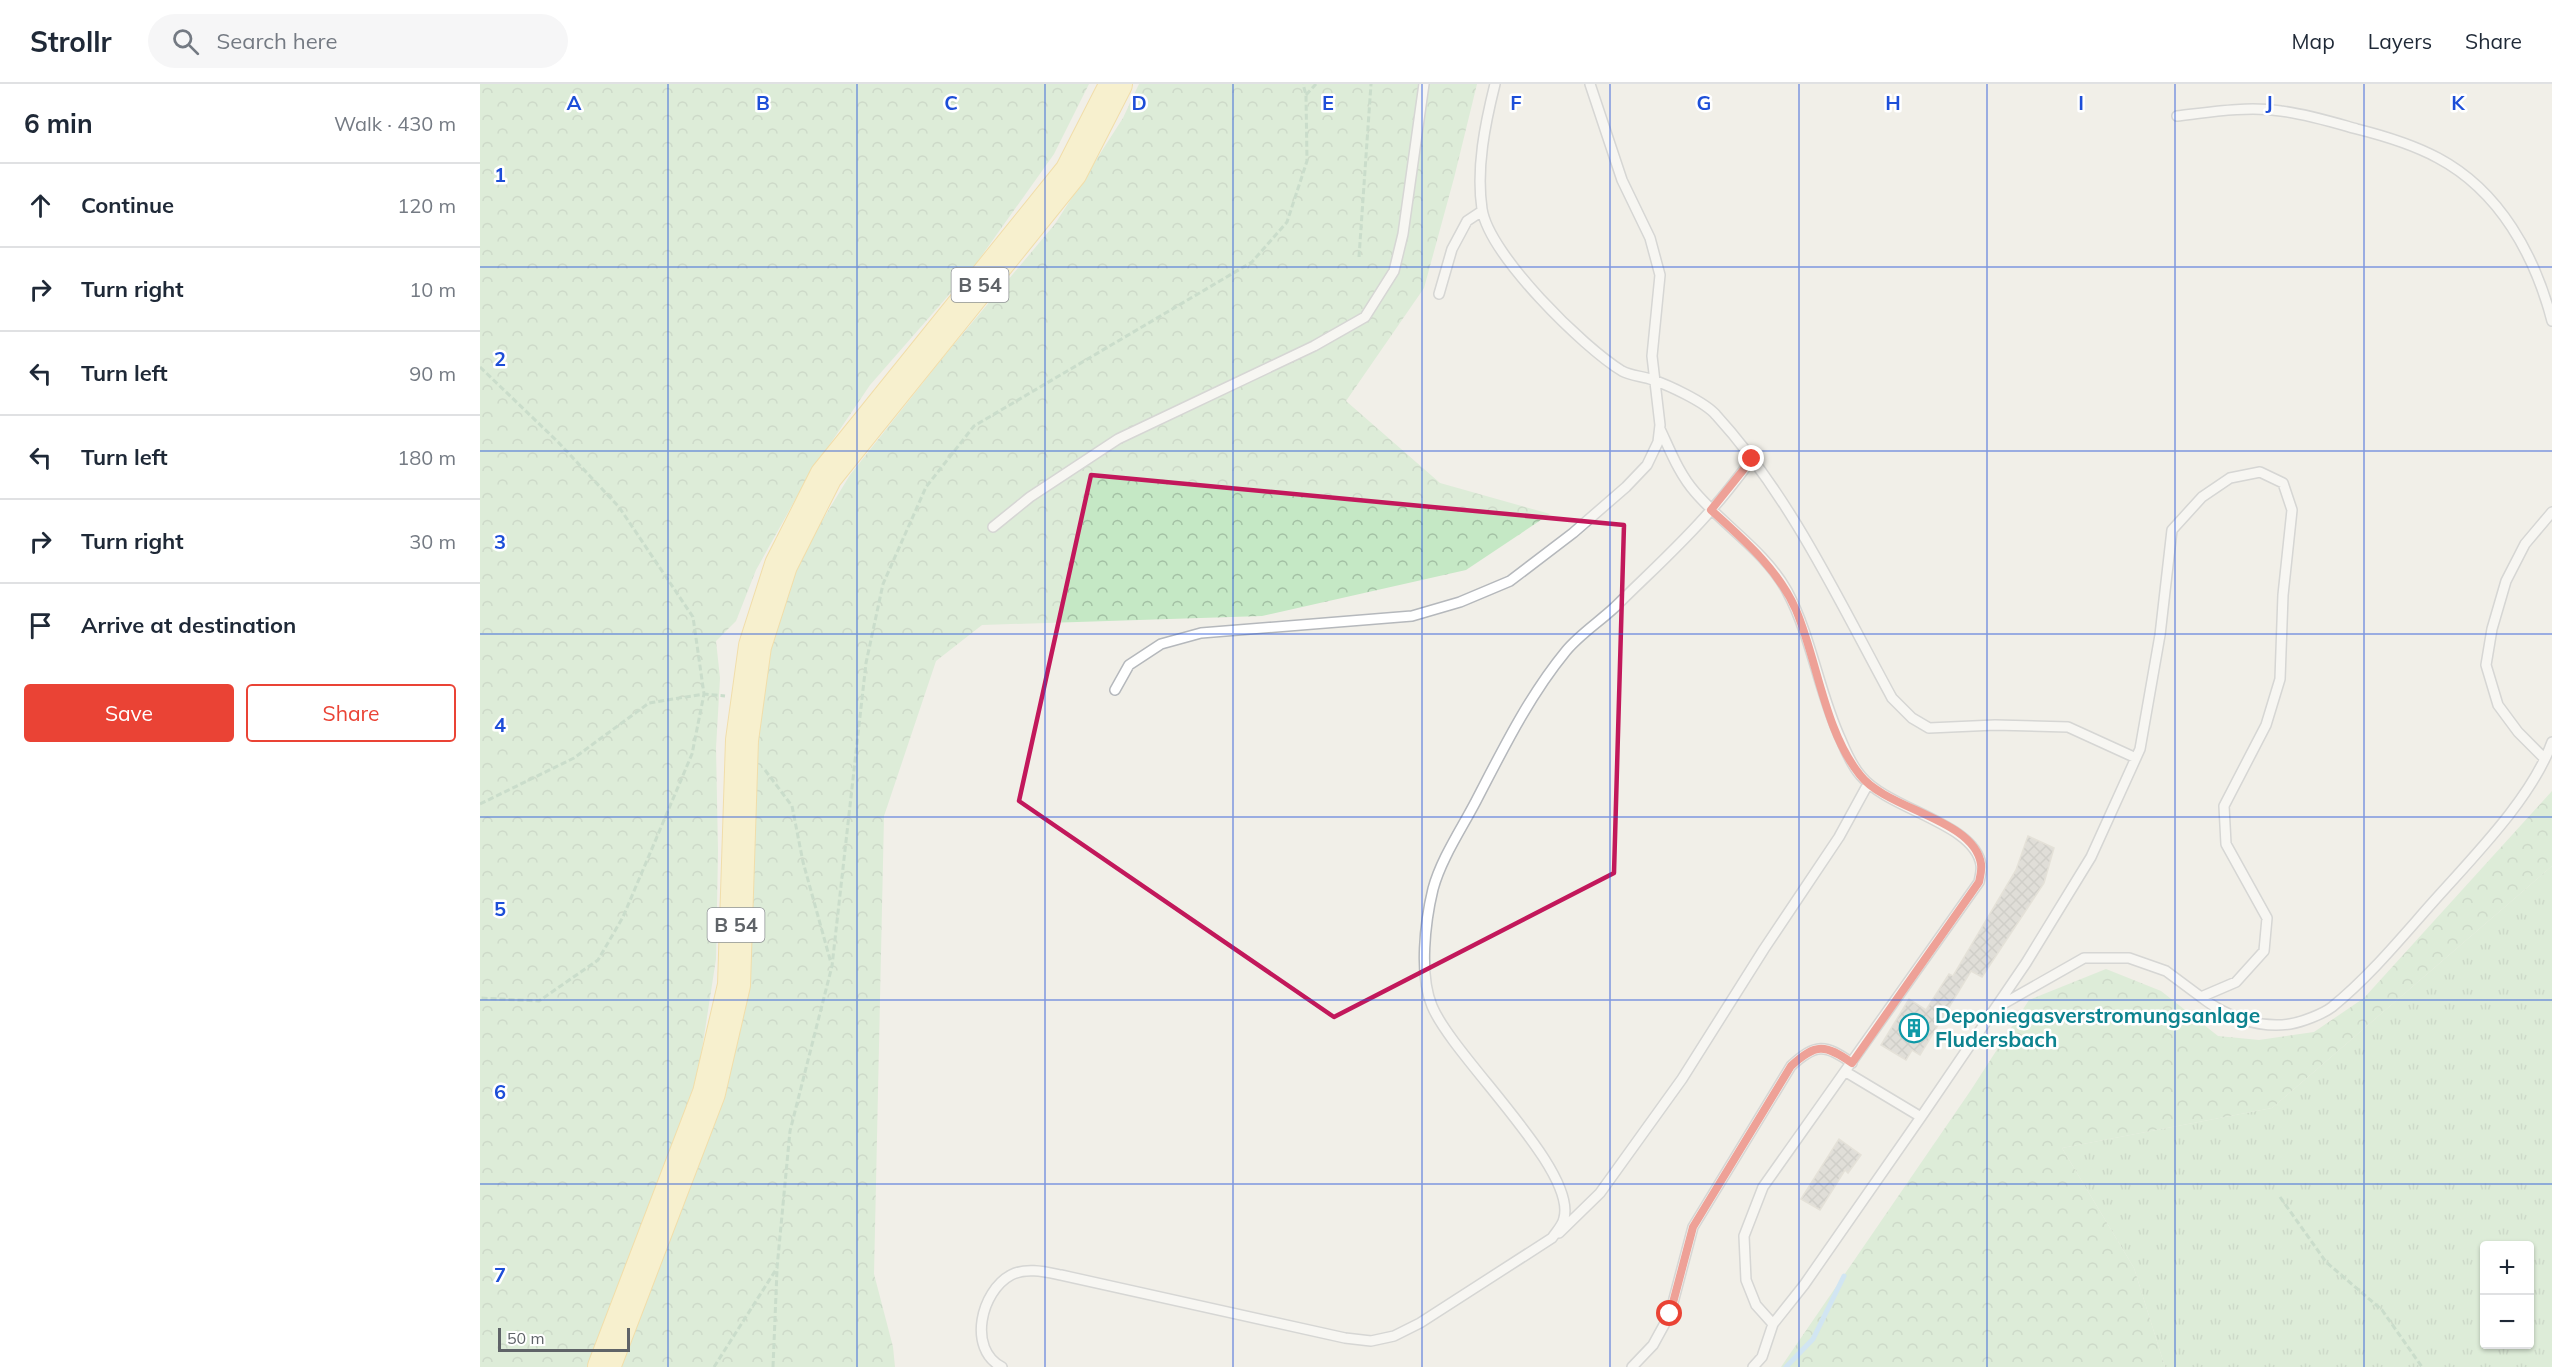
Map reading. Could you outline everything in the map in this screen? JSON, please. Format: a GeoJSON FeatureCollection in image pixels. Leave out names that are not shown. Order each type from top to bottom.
{"type":"FeatureCollection","features":[{"type":"Feature","properties":{"kind":"main road","name":"B 54"},"geometry":{"type":"LineString","coordinates":[[604,1367],[709,1093],[734,985],[742,740],[755,646],[781,565],[826,476],[1071,172],[1116,84]]}},
{"type":"Feature","properties":{"kind":"lane"},"geometry":{"type":"LineString","coordinates":[[993,527],[1030,496],[1118,439],[1314,346],[1365,316],[1394,271],[1404,234],[1424,84]]}},
{"type":"Feature","properties":{"kind":"lane"},"geometry":{"type":"LineString","coordinates":[[1495,84],[1480,168],[1482,211],[1495,243],[1515,271],[1540,298],[1596,350],[1624,372],[1654,380],[1713,412],[1775,491],[1808,545],[1892,698],[1912,718],[1929,728],[1995,725],[2068,727],[2136,758]]}},
{"type":"Feature","properties":{"kind":"lane"},"geometry":{"type":"LineString","coordinates":[[1115,690],[1129,664],[1161,644],[1201,633],[1412,616],[1460,602],[1510,581],[1626,487],[1647,465],[1658,442],[1660,429],[1652,356],[1659,294],[1658,266],[1650,238],[1622,180],[1590,84]]}},
{"type":"Feature","properties":{"kind":"lane"},"geometry":{"type":"LineString","coordinates":[[2177,116],[2230,110],[2280,111],[2399,140],[2439,159],[2476,185],[2508,220],[2531,259],[2552,321]]}},
{"type":"Feature","properties":{"kind":"lane"},"geometry":{"type":"LineString","coordinates":[[1439,294],[1452,249],[1467,221],[1482,211]]}},
{"type":"Feature","properties":{"kind":"lane"},"geometry":{"type":"LineString","coordinates":[[1660,429],[1692,490],[1768,565],[1786,590],[1796,611],[1830,717],[1859,775],[1878,793],[1965,837],[1976,851],[1981,865],[1979,882],[1763,1187],[1744,1236],[1746,1280],[1756,1305],[1773,1324]]}},
{"type":"Feature","properties":{"kind":"lane"},"geometry":{"type":"LineString","coordinates":[[1552,1238],[1564,1218],[1564,1197],[1550,1167],[1452,1040],[1431,1005],[1424,964],[1433,888],[1499,756],[1537,691],[1567,649],[1603,619],[1711,510],[1752,459]]}},
{"type":"Feature","properties":{"kind":"lane"},"geometry":{"type":"LineString","coordinates":[[1753,1367],[1762,1357],[1773,1324],[1804,1285],[1996,1008],[2091,857],[2140,749],[2160,635],[2172,530],[2202,497],[2230,478],[2260,472],[2283,483],[2292,510],[2283,595],[2280,679],[2266,725],[2224,806],[2226,844],[2267,918],[2264,951],[2236,982],[2201,997]]}},
{"type":"Feature","properties":{"kind":"lane"},"geometry":{"type":"LineString","coordinates":[[2544,758],[2518,732],[2498,705],[2486,665],[2492,629],[2506,581],[2524,544],[2552,512]]}},
{"type":"Feature","properties":{"kind":"lane"},"geometry":{"type":"LineString","coordinates":[[1996,1008],[2084,958],[2130,958],[2166,971],[2217,1010],[2254,1023],[2290,1024],[2330,1009],[2380,962],[2478,852],[2528,788],[2552,742]]}},
{"type":"Feature","properties":{"kind":"lane"},"geometry":{"type":"LineString","coordinates":[[1002,1367],[991,1364],[982,1338],[982,1312],[994,1288],[1012,1274],[1037,1270],[1345,1338],[1371,1341],[1394,1336],[1420,1323],[1552,1238],[1593,1200],[1628,1158],[1839,837],[1868,784]]}},
{"type":"Feature","properties":{"kind":"lane"},"geometry":{"type":"LineString","coordinates":[[1632,1367],[1653,1345],[1670,1314],[1693,1227],[1791,1066],[1807,1052],[1820,1048],[1833,1050],[1852,1063]]}},
{"type":"Feature","properties":{"kind":"lane"},"geometry":{"type":"LineString","coordinates":[[1846,1072],[1921,1117]]}},
{"type":"Feature","properties":{"kind":"path"},"geometry":{"type":"LineString","coordinates":[[773,1367],[777,1268],[790,1131],[832,966],[866,663],[883,584],[926,487],[974,426],[1252,262],[1287,222],[1307,161],[1306,95],[1303,84]]}},
{"type":"Feature","properties":{"kind":"path"},"geometry":{"type":"LineString","coordinates":[[1306,95],[1316,84]]}},
{"type":"Feature","properties":{"kind":"path"},"geometry":{"type":"LineString","coordinates":[[1359,257],[1371,84]]}},
{"type":"Feature","properties":{"kind":"path"},"geometry":{"type":"LineString","coordinates":[[480,367],[558,442],[619,507],[693,617],[704,694],[692,754],[623,917],[597,960],[539,1001],[480,998]]}},
{"type":"Feature","properties":{"kind":"path"},"geometry":{"type":"LineString","coordinates":[[480,804],[574,758],[649,703],[704,694]]}},
{"type":"Feature","properties":{"kind":"path"},"geometry":{"type":"LineString","coordinates":[[764,768],[792,806],[803,862],[832,966]]}},
{"type":"Feature","properties":{"kind":"path"},"geometry":{"type":"LineString","coordinates":[[2280,1197],[2326,1262],[2382,1310],[2422,1367]]}},
{"type":"Feature","properties":{"kind":"path"},"geometry":{"type":"LineString","coordinates":[[714,1367],[777,1268]]}},
{"type":"Feature","properties":{"kind":"highlighted area"},"geometry":{"type":"Polygon","coordinates":[[[1091,475],[1624,525],[1614,873],[1334,1017],[1019,801],[1091,475]]]}},
{"type":"Feature","properties":{"kind":"green space"},"geometry":{"type":"Polygon","coordinates":[[[480,84],[1089,84],[1054,154],[975,265],[870,385],[809,475],[756,570],[736,621],[716,641],[720,678],[716,748],[718,851],[716,959],[698,1075],[589,1367],[480,1367],[480,84]]]}},
{"type":"Feature","properties":{"kind":"green space"},"geometry":{"type":"Polygon","coordinates":[[[1139,84],[1477,84],[1424,288],[1346,401],[1440,483],[1550,514],[1466,570],[1262,616],[982,625],[936,661],[884,816],[874,1274],[893,1347],[895,1367],[618,1367],[699,1147],[748,830],[761,695],[778,617],[803,552],[850,475],[945,355],[1055,224],[1123,118],[1139,84]]]}},
{"type":"Feature","properties":{"kind":"green space"},"geometry":{"type":"Polygon","coordinates":[[[2552,791],[2552,866],[2272,1108],[2062,1148],[2134,1268],[2165,1367],[1781,1367],[1971,1090],[2029,1000],[2106,969],[2161,991],[2218,1036],[2259,1040],[2314,1032],[2364,998],[2552,791]]]}},
{"type":"Feature","properties":{"kind":"green space"},"geometry":{"type":"Polygon","coordinates":[[[2552,866],[2552,1367],[2165,1367],[2134,1268],[2062,1148],[2272,1108],[2552,866]]]}},
{"type":"Feature","properties":{"kind":"building"},"geometry":{"type":"Polygon","coordinates":[[[2028,836],[2054,848],[2044,883],[1982,977],[1971,971],[1920,1055],[1912,1050],[1906,1060],[1881,1045],[1909,999],[1926,1010],[1949,974],[1953,976],[2016,870],[2028,836]]]}},
{"type":"Feature","properties":{"kind":"building"},"geometry":{"type":"Polygon","coordinates":[[[1839,1139],[1861,1155],[1848,1173],[1845,1170],[1820,1210],[1801,1199],[1839,1139]]]}},
{"type":"Feature","properties":{"kind":"waterway"},"geometry":{"type":"LineString","coordinates":[[1786,1367],[1813,1339],[1844,1276]]}},
{"type":"Feature","properties":{"kind":"place","name":"Deponiegasverstromungsanlage Fludersbach"},"geometry":{"type":"Point","coordinates":[1914,1028]}},
{"type":"Feature","properties":{"kind":"route"},"geometry":{"type":"LineString","coordinates":[[1670,1314],[1693,1227],[1791,1066],[1807,1052],[1820,1048],[1833,1050],[1852,1063],[1979,882],[1981,865],[1976,851],[1965,837],[1878,793],[1859,775],[1846,753],[1830,717],[1796,611],[1786,590],[1768,565],[1711,510],[1752,459]]}}]}
